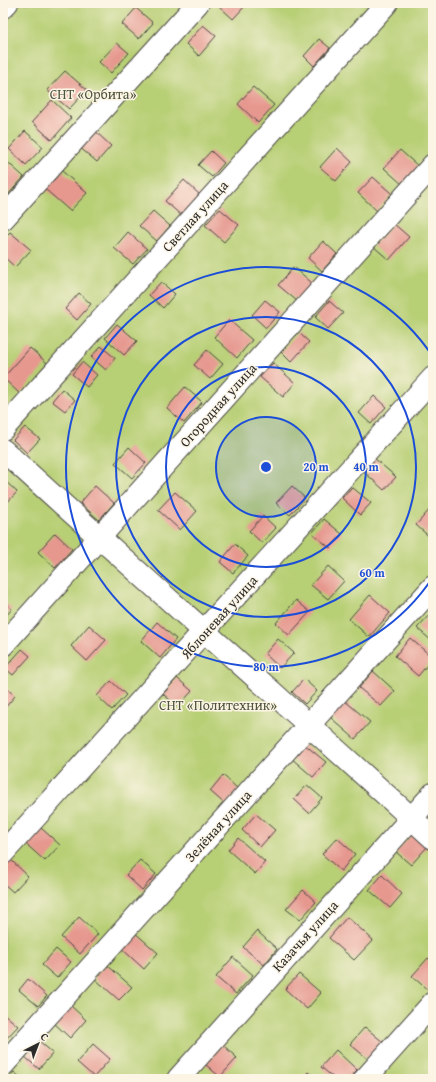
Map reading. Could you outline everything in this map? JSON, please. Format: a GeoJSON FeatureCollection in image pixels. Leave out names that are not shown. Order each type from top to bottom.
{"type":"FeatureCollection","features":[{"type":"Feature","properties":{"kind":"street"},"geometry":{"type":"LineString","coordinates":[[3,7],[7,3]]}},
{"type":"Feature","properties":{"kind":"street"},"geometry":{"type":"LineString","coordinates":[[3,219],[198,3]]}},
{"type":"Feature","properties":{"kind":"street","name":"Светлая улица"},"geometry":{"type":"LineString","coordinates":[[3,429],[387,3]]}},
{"type":"Feature","properties":{"kind":"street","name":"Огородная улица"},"geometry":{"type":"LineString","coordinates":[[3,645],[433,165]]}},
{"type":"Feature","properties":{"kind":"street","name":"Яблоневая улица"},"geometry":{"type":"LineString","coordinates":[[3,853],[205,632],[433,378]]}},
{"type":"Feature","properties":{"kind":"street"},"geometry":{"type":"LineString","coordinates":[[3,450],[99,538],[310,725],[433,838]]}},
{"type":"Feature","properties":{"kind":"street","name":"Зелёная улица"},"geometry":{"type":"LineString","coordinates":[[3,1065],[433,588]]}},
{"type":"Feature","properties":{"kind":"street","name":"Казачья улица"},"geometry":{"type":"LineString","coordinates":[[178,1079],[433,794]]}},
{"type":"Feature","properties":{"kind":"street"},"geometry":{"type":"LineString","coordinates":[[366,1079],[433,1003]]}},
{"type":"Feature","properties":{"kind":"green space","name":"СНТ «Политехник»"},"geometry":{"type":"Polygon","coordinates":[[[3,3],[433,3],[433,1079],[3,1079],[3,3]]]}},
{"type":"Feature","properties":{"kind":"building"},"geometry":{"type":"Polygon","coordinates":[[[221,3],[242,3],[245,6],[233,19],[219,6],[221,3]]]}},
{"type":"Feature","properties":{"kind":"building"},"geometry":{"type":"Polygon","coordinates":[[[136,8],[153,23],[139,39],[122,24],[136,8]]]}},
{"type":"Feature","properties":{"kind":"building"},"geometry":{"type":"Polygon","coordinates":[[[203,25],[216,36],[199,56],[186,44],[203,25]]]}},
{"type":"Feature","properties":{"kind":"building"},"geometry":{"type":"Polygon","coordinates":[[[319,39],[330,48],[314,66],[304,56],[319,39]]]}},
{"type":"Feature","properties":{"kind":"building"},"geometry":{"type":"Polygon","coordinates":[[[117,43],[129,53],[111,73],[99,62],[117,43]]]}},
{"type":"Feature","properties":{"kind":"building"},"geometry":{"type":"Polygon","coordinates":[[[65,71],[87,90],[69,109],[47,90],[65,71]]]}},
{"type":"Feature","properties":{"kind":"building"},"geometry":{"type":"Polygon","coordinates":[[[253,87],[274,105],[258,123],[238,104],[253,87]]]}},
{"type":"Feature","properties":{"kind":"building"},"geometry":{"type":"Polygon","coordinates":[[[52,100],[71,118],[52,140],[32,122],[52,100]]]}},
{"type":"Feature","properties":{"kind":"building"},"geometry":{"type":"Polygon","coordinates":[[[93,129],[111,146],[97,162],[78,146],[93,129]]]}},
{"type":"Feature","properties":{"kind":"building"},"geometry":{"type":"Polygon","coordinates":[[[25,131],[43,147],[26,165],[9,149],[25,131]]]}},
{"type":"Feature","properties":{"kind":"building"},"geometry":{"type":"Polygon","coordinates":[[[337,148],[352,162],[336,181],[320,167],[337,148]]]}},
{"type":"Feature","properties":{"kind":"building"},"geometry":{"type":"Polygon","coordinates":[[[400,150],[419,167],[403,185],[384,168],[400,150]]]}},
{"type":"Feature","properties":{"kind":"building"},"geometry":{"type":"Polygon","coordinates":[[[211,151],[224,163],[212,177],[198,165],[211,151]]]}},
{"type":"Feature","properties":{"kind":"building"},"geometry":{"type":"Polygon","coordinates":[[[3,158],[24,177],[6,197],[3,194],[3,158]]]}},
{"type":"Feature","properties":{"kind":"building"},"geometry":{"type":"Polygon","coordinates":[[[62,171],[87,193],[70,211],[45,189],[62,171]]]}},
{"type":"Feature","properties":{"kind":"building"},"geometry":{"type":"Polygon","coordinates":[[[373,177],[392,194],[377,211],[358,193],[373,177]]]}},
{"type":"Feature","properties":{"kind":"building"},"geometry":{"type":"Polygon","coordinates":[[[184,180],[201,196],[183,217],[165,201],[184,180]]]}},
{"type":"Feature","properties":{"kind":"building"},"geometry":{"type":"Polygon","coordinates":[[[220,209],[239,225],[224,242],[205,225],[220,209]]]}},
{"type":"Feature","properties":{"kind":"building"},"geometry":{"type":"Polygon","coordinates":[[[153,211],[170,226],[157,241],[139,226],[153,211]]]}},
{"type":"Feature","properties":{"kind":"building"},"geometry":{"type":"Polygon","coordinates":[[[393,223],[409,237],[389,260],[373,246],[393,223]]]}},
{"type":"Feature","properties":{"kind":"building"},"geometry":{"type":"Polygon","coordinates":[[[10,232],[31,250],[15,267],[3,256],[3,240],[10,232]]]}},
{"type":"Feature","properties":{"kind":"building"},"geometry":{"type":"Polygon","coordinates":[[[128,232],[147,249],[133,264],[114,248],[128,232]]]}},
{"type":"Feature","properties":{"kind":"building"},"geometry":{"type":"Polygon","coordinates":[[[323,241],[337,254],[322,271],[308,258],[323,241]]]}},
{"type":"Feature","properties":{"kind":"building"},"geometry":{"type":"Polygon","coordinates":[[[294,267],[313,284],[297,301],[278,285],[294,267]]]}},
{"type":"Feature","properties":{"kind":"building"},"geometry":{"type":"Polygon","coordinates":[[[161,282],[175,294],[163,308],[149,295],[161,282]]]}},
{"type":"Feature","properties":{"kind":"building"},"geometry":{"type":"Polygon","coordinates":[[[79,293],[91,304],[77,320],[65,309],[79,293]]]}},
{"type":"Feature","properties":{"kind":"building"},"geometry":{"type":"Polygon","coordinates":[[[265,300],[280,312],[266,328],[252,315],[265,300]]]}},
{"type":"Feature","properties":{"kind":"building"},"geometry":{"type":"Polygon","coordinates":[[[329,301],[343,313],[328,329],[315,317],[329,301]]]}},
{"type":"Feature","properties":{"kind":"building"},"geometry":{"type":"Polygon","coordinates":[[[229,320],[252,340],[237,358],[214,337],[229,320]]]}},
{"type":"Feature","properties":{"kind":"building"},"geometry":{"type":"Polygon","coordinates":[[[117,324],[137,341],[124,355],[105,338],[117,324]]]}},
{"type":"Feature","properties":{"kind":"building"},"geometry":{"type":"Polygon","coordinates":[[[298,332],[309,342],[291,362],[281,352],[298,332]]]}},
{"type":"Feature","properties":{"kind":"building"},"geometry":{"type":"Polygon","coordinates":[[[101,346],[115,358],[106,370],[91,357],[101,346]]]}},
{"type":"Feature","properties":{"kind":"building"},"geometry":{"type":"Polygon","coordinates":[[[30,348],[47,363],[20,394],[3,378],[30,348]]]}},
{"type":"Feature","properties":{"kind":"building"},"geometry":{"type":"Polygon","coordinates":[[[207,350],[223,364],[210,379],[194,365],[207,350]]]}},
{"type":"Feature","properties":{"kind":"building"},"geometry":{"type":"Polygon","coordinates":[[[82,362],[97,375],[87,387],[72,374],[82,362]]]}},
{"type":"Feature","properties":{"kind":"building"},"geometry":{"type":"Polygon","coordinates":[[[273,363],[295,383],[283,397],[260,377],[273,363]]]}},
{"type":"Feature","properties":{"kind":"building"},"geometry":{"type":"Polygon","coordinates":[[[185,387],[202,402],[184,423],[167,408],[185,387]]]}},
{"type":"Feature","properties":{"kind":"building"},"geometry":{"type":"Polygon","coordinates":[[[62,389],[75,400],[65,411],[52,401],[62,389]]]}},
{"type":"Feature","properties":{"kind":"building"},"geometry":{"type":"Polygon","coordinates":[[[374,396],[386,407],[371,424],[359,413],[374,396]]]}},
{"type":"Feature","properties":{"kind":"building"},"geometry":{"type":"Polygon","coordinates":[[[25,427],[40,439],[27,453],[13,440],[25,427]]]}},
{"type":"Feature","properties":{"kind":"building"},"geometry":{"type":"Polygon","coordinates":[[[129,447],[146,463],[132,478],[115,463],[129,447]]]}},
{"type":"Feature","properties":{"kind":"building"},"geometry":{"type":"Polygon","coordinates":[[[374,458],[396,477],[384,490],[363,471],[374,458]]]}},
{"type":"Feature","properties":{"kind":"building"},"geometry":{"type":"Polygon","coordinates":[[[3,479],[17,492],[3,507],[3,479]]]}},
{"type":"Feature","properties":{"kind":"building"},"geometry":{"type":"Polygon","coordinates":[[[95,486],[114,503],[99,520],[80,503],[95,486]]]}},
{"type":"Feature","properties":{"kind":"building"},"geometry":{"type":"Polygon","coordinates":[[[292,486],[305,498],[290,515],[276,503],[292,486]]]}},
{"type":"Feature","properties":{"kind":"building"},"geometry":{"type":"Polygon","coordinates":[[[352,487],[371,503],[360,515],[342,498],[352,487]]]}},
{"type":"Feature","properties":{"kind":"building"},"geometry":{"type":"Polygon","coordinates":[[[175,492],[197,511],[180,530],[158,510],[175,492]]]}},
{"type":"Feature","properties":{"kind":"building"},"geometry":{"type":"Polygon","coordinates":[[[431,508],[433,510],[433,540],[416,525],[431,508]]]}},
{"type":"Feature","properties":{"kind":"building"},"geometry":{"type":"Polygon","coordinates":[[[263,516],[276,528],[262,543],[249,531],[263,516]]]}},
{"type":"Feature","properties":{"kind":"building"},"geometry":{"type":"Polygon","coordinates":[[[324,519],[342,534],[330,548],[312,533],[324,519]]]}},
{"type":"Feature","properties":{"kind":"building"},"geometry":{"type":"Polygon","coordinates":[[[55,533],[72,549],[55,568],[38,552],[55,533]]]}},
{"type":"Feature","properties":{"kind":"building"},"geometry":{"type":"Polygon","coordinates":[[[235,544],[248,556],[233,573],[220,562],[235,544]]]}},
{"type":"Feature","properties":{"kind":"building"},"geometry":{"type":"Polygon","coordinates":[[[328,566],[344,581],[328,599],[311,585],[328,566]]]}},
{"type":"Feature","properties":{"kind":"building"},"geometry":{"type":"Polygon","coordinates":[[[370,595],[390,613],[369,637],[349,619],[370,595]]]}},
{"type":"Feature","properties":{"kind":"building"},"geometry":{"type":"Polygon","coordinates":[[[296,600],[310,612],[289,635],[276,623],[296,600]]]}},
{"type":"Feature","properties":{"kind":"building"},"geometry":{"type":"Polygon","coordinates":[[[3,601],[12,609],[3,619],[3,601]]]}},
{"type":"Feature","properties":{"kind":"building"},"geometry":{"type":"Polygon","coordinates":[[[432,612],[433,613],[433,642],[417,628],[432,612]]]}},
{"type":"Feature","properties":{"kind":"building"},"geometry":{"type":"Polygon","coordinates":[[[157,622],[176,639],[160,658],[141,641],[157,622]]]}},
{"type":"Feature","properties":{"kind":"building"},"geometry":{"type":"Polygon","coordinates":[[[89,625],[106,640],[87,661],[71,646],[89,625]]]}},
{"type":"Feature","properties":{"kind":"building"},"geometry":{"type":"Polygon","coordinates":[[[410,638],[433,658],[418,676],[395,656],[410,638]]]}},
{"type":"Feature","properties":{"kind":"building"},"geometry":{"type":"Polygon","coordinates":[[[278,639],[294,653],[280,668],[265,654],[278,639]]]}},
{"type":"Feature","properties":{"kind":"building"},"geometry":{"type":"Polygon","coordinates":[[[22,649],[30,656],[13,675],[5,668],[22,649]]]}},
{"type":"Feature","properties":{"kind":"building"},"geometry":{"type":"Polygon","coordinates":[[[373,671],[395,691],[381,706],[359,688],[373,671]]]}},
{"type":"Feature","properties":{"kind":"building"},"geometry":{"type":"Polygon","coordinates":[[[177,678],[192,691],[178,707],[163,694],[177,678]]]}},
{"type":"Feature","properties":{"kind":"building"},"geometry":{"type":"Polygon","coordinates":[[[304,679],[317,691],[305,704],[292,692],[304,679]]]}},
{"type":"Feature","properties":{"kind":"building"},"geometry":{"type":"Polygon","coordinates":[[[111,681],[126,695],[112,710],[97,696],[111,681]]]}},
{"type":"Feature","properties":{"kind":"building"},"geometry":{"type":"Polygon","coordinates":[[[3,685],[15,696],[3,710],[3,685]]]}},
{"type":"Feature","properties":{"kind":"building"},"geometry":{"type":"Polygon","coordinates":[[[345,701],[370,722],[355,739],[330,717],[345,701]]]}},
{"type":"Feature","properties":{"kind":"building"},"geometry":{"type":"Polygon","coordinates":[[[304,744],[326,762],[313,777],[291,758],[304,744]]]}},
{"type":"Feature","properties":{"kind":"building"},"geometry":{"type":"Polygon","coordinates":[[[223,775],[239,790],[226,805],[210,791],[223,775]]]}},
{"type":"Feature","properties":{"kind":"building"},"geometry":{"type":"Polygon","coordinates":[[[307,785],[322,798],[309,813],[294,799],[307,785]]]}},
{"type":"Feature","properties":{"kind":"building"},"geometry":{"type":"Polygon","coordinates":[[[256,814],[275,830],[260,847],[242,830],[256,814]]]}},
{"type":"Feature","properties":{"kind":"building"},"geometry":{"type":"Polygon","coordinates":[[[41,828],[60,845],[45,861],[26,844],[41,828]]]}},
{"type":"Feature","properties":{"kind":"building"},"geometry":{"type":"Polygon","coordinates":[[[412,834],[427,847],[411,865],[396,852],[412,834]]]}},
{"type":"Feature","properties":{"kind":"building"},"geometry":{"type":"Polygon","coordinates":[[[238,838],[265,862],[255,874],[228,850],[238,838]]]}},
{"type":"Feature","properties":{"kind":"building"},"geometry":{"type":"Polygon","coordinates":[[[337,838],[355,854],[341,871],[322,854],[337,838]]]}},
{"type":"Feature","properties":{"kind":"building"},"geometry":{"type":"Polygon","coordinates":[[[11,860],[28,876],[13,892],[3,883],[3,869],[11,860]]]}},
{"type":"Feature","properties":{"kind":"building"},"geometry":{"type":"Polygon","coordinates":[[[140,860],[156,874],[142,890],[126,875],[140,860]]]}},
{"type":"Feature","properties":{"kind":"building"},"geometry":{"type":"Polygon","coordinates":[[[382,875],[402,894],[390,908],[369,890],[382,875]]]}},
{"type":"Feature","properties":{"kind":"building"},"geometry":{"type":"Polygon","coordinates":[[[303,890],[316,902],[300,920],[286,909],[303,890]]]}},
{"type":"Feature","properties":{"kind":"building"},"geometry":{"type":"Polygon","coordinates":[[[79,917],[98,934],[80,954],[61,937],[79,917]]]}},
{"type":"Feature","properties":{"kind":"building"},"geometry":{"type":"Polygon","coordinates":[[[347,917],[373,940],[354,960],[329,938],[347,917]]]}},
{"type":"Feature","properties":{"kind":"building"},"geometry":{"type":"Polygon","coordinates":[[[257,931],[277,949],[264,965],[243,947],[257,931]]]}},
{"type":"Feature","properties":{"kind":"building"},"geometry":{"type":"Polygon","coordinates":[[[134,932],[158,953],[144,969],[121,948],[134,932]]]}},
{"type":"Feature","properties":{"kind":"building"},"geometry":{"type":"Polygon","coordinates":[[[56,949],[71,962],[57,978],[42,965],[56,949]]]}},
{"type":"Feature","properties":{"kind":"building"},"geometry":{"type":"Polygon","coordinates":[[[233,957],[253,975],[236,994],[216,977],[233,957]]]}},
{"type":"Feature","properties":{"kind":"building"},"geometry":{"type":"Polygon","coordinates":[[[428,958],[433,962],[433,991],[431,993],[412,976],[428,958]]]}},
{"type":"Feature","properties":{"kind":"building"},"geometry":{"type":"Polygon","coordinates":[[[106,964],[132,987],[119,1000],[94,978],[106,964]]]}},
{"type":"Feature","properties":{"kind":"building"},"geometry":{"type":"Polygon","coordinates":[[[299,974],[321,993],[307,1009],[285,989],[299,974]]]}},
{"type":"Feature","properties":{"kind":"building"},"geometry":{"type":"Polygon","coordinates":[[[28,979],[47,996],[38,1006],[19,990],[28,979]]]}},
{"type":"Feature","properties":{"kind":"building"},"geometry":{"type":"Polygon","coordinates":[[[69,1004],[86,1020],[70,1038],[53,1022],[69,1004]]]}},
{"type":"Feature","properties":{"kind":"building"},"geometry":{"type":"Polygon","coordinates":[[[3,1013],[18,1026],[5,1040],[3,1038],[3,1013]]]}},
{"type":"Feature","properties":{"kind":"building"},"geometry":{"type":"Polygon","coordinates":[[[365,1027],[384,1043],[369,1060],[350,1044],[365,1027]]]}},
{"type":"Feature","properties":{"kind":"building"},"geometry":{"type":"Polygon","coordinates":[[[39,1041],[53,1053],[39,1069],[25,1057],[39,1041]]]}},
{"type":"Feature","properties":{"kind":"building"},"geometry":{"type":"Polygon","coordinates":[[[93,1044],[110,1059],[94,1077],[77,1062],[93,1044]]]}},
{"type":"Feature","properties":{"kind":"building"},"geometry":{"type":"Polygon","coordinates":[[[222,1044],[237,1058],[220,1077],[205,1064],[222,1044]]]}},
{"type":"Feature","properties":{"kind":"building"},"geometry":{"type":"Polygon","coordinates":[[[336,1050],[357,1070],[349,1079],[335,1079],[321,1067],[336,1050]]]}},
{"type":"Feature","properties":{"kind":"building"},"geometry":{"type":"Polygon","coordinates":[[[14,1072],[22,1079],[8,1079],[14,1072]]]}},
{"type":"Feature","properties":{"kind":"building"},"geometry":{"type":"Polygon","coordinates":[[[308,1072],[316,1079],[302,1079],[308,1072]]]}},
{"type":"Feature","properties":{"kind":"park label","name":"СНТ «Орбита»"},"geometry":{"type":"Point","coordinates":[93,94]}}]}
